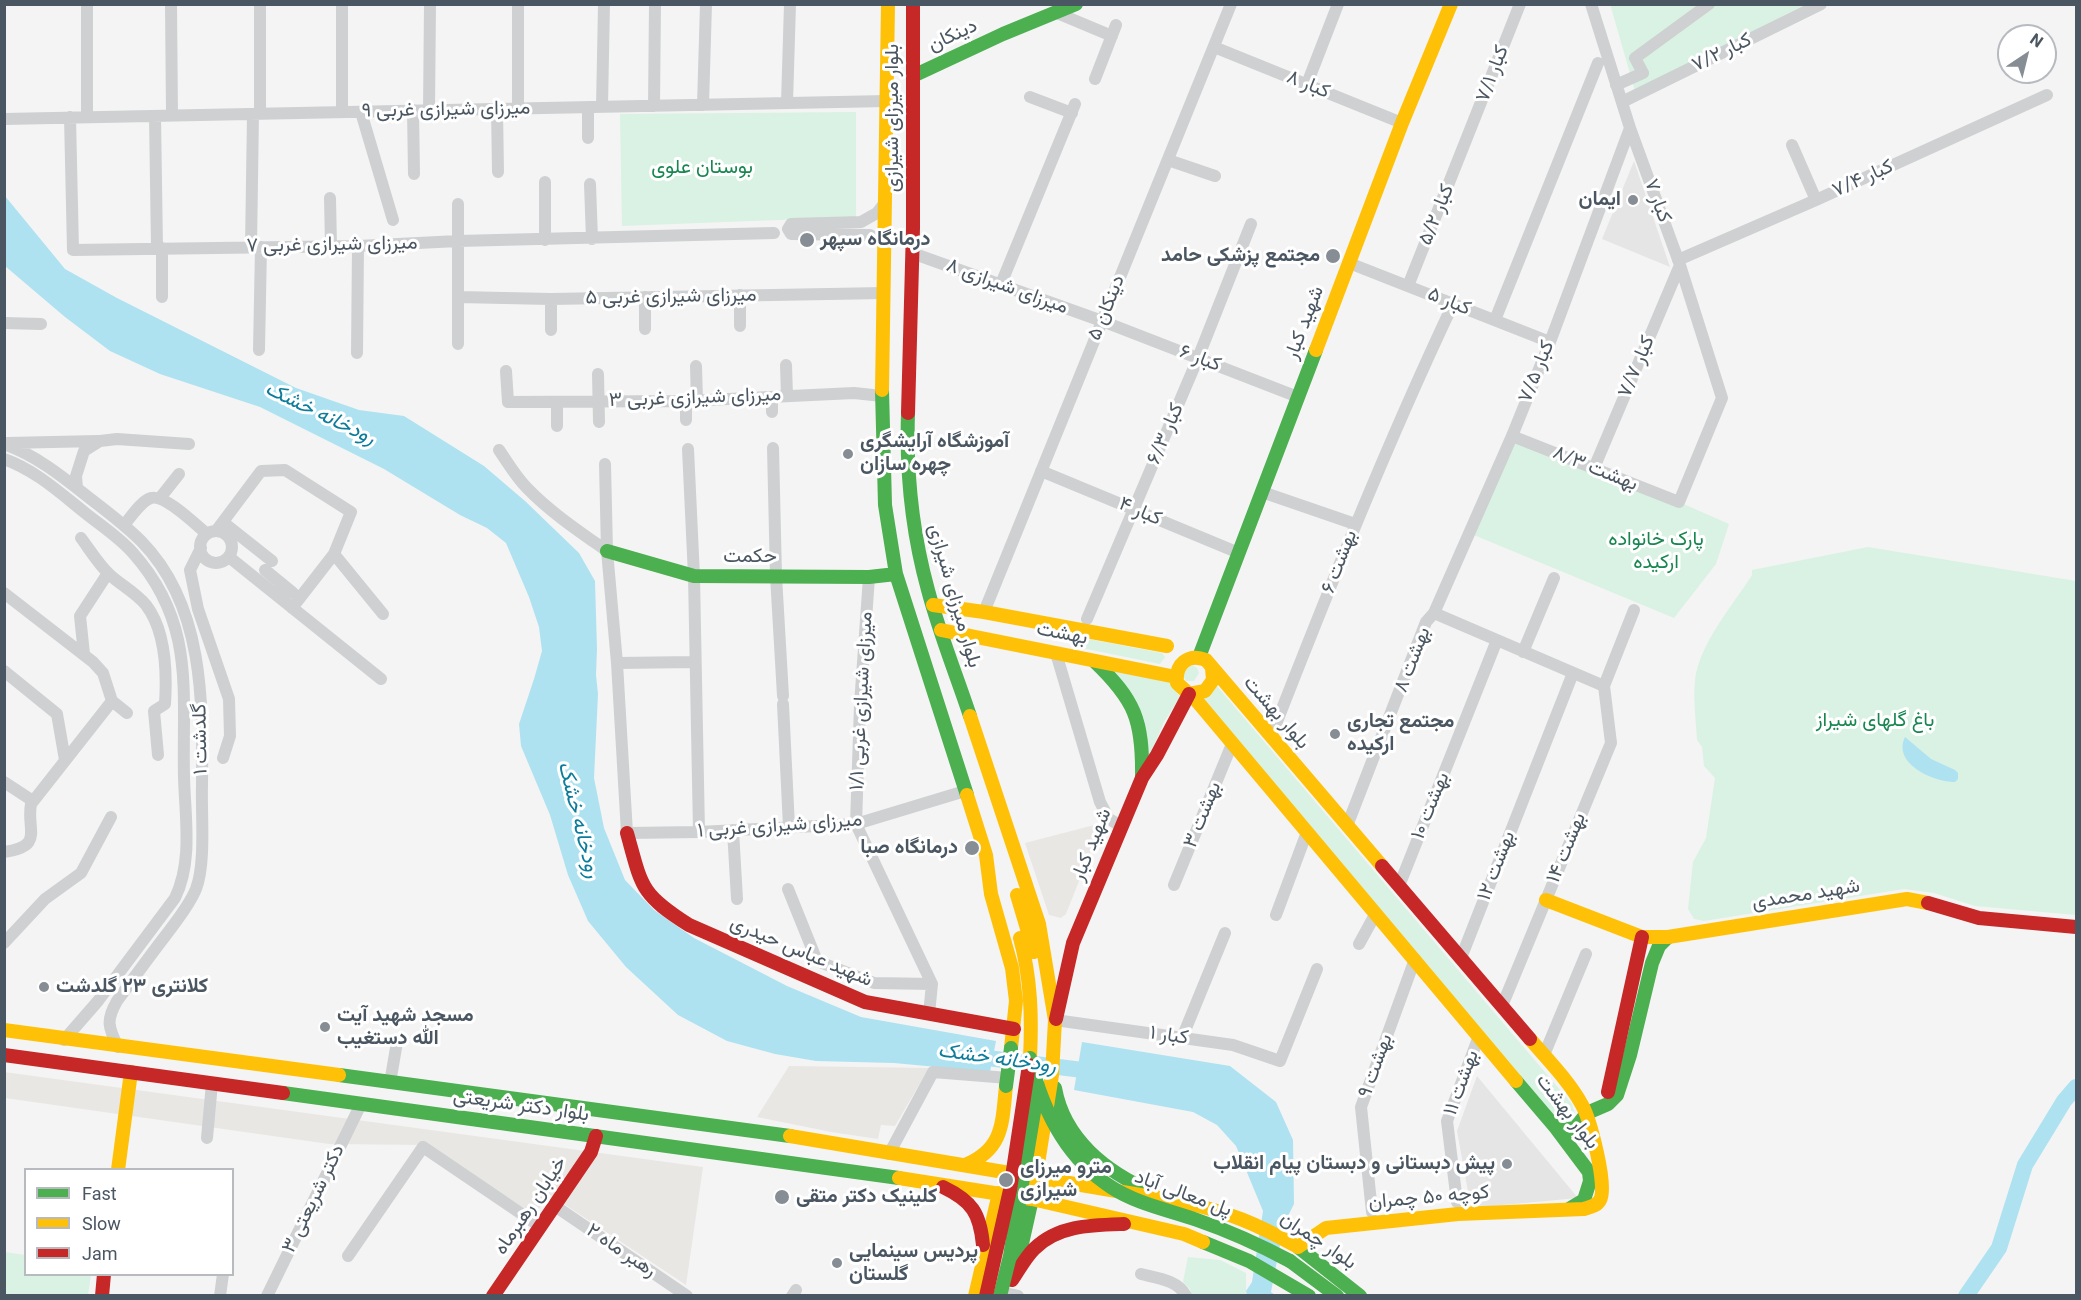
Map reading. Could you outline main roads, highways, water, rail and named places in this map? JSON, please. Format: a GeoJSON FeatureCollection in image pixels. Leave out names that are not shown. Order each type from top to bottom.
{"type":"FeatureCollection","features":[{"type":"Feature","properties":{"kind":"main road","name":"بلوار میرزای شیرازی"},"geometry":{"type":"LineString","coordinates":[[888,4],[882,482],[896,574],[986,855],[991,894],[1012,968],[1016,1001],[1014,1029],[999,1131]]}},
{"type":"Feature","properties":{"kind":"main road","name":"بلوار میرزای شیرازی"},"geometry":{"type":"LineString","coordinates":[[913,4],[908,482],[916,539],[933,605],[1039,924],[1055,1020],[1049,1080]]}},
{"type":"Feature","properties":{"kind":"main road","name":"دینکان"},"geometry":{"type":"LineString","coordinates":[[913,76],[1003,34],[1057,14],[1076,4]]}},
{"type":"Feature","properties":{"kind":"main road","name":"شهید کبار"},"geometry":{"type":"LineString","coordinates":[[1199,657],[1402,123],[1451,4]]}},
{"type":"Feature","properties":{"kind":"main road","name":"حکمت"},"geometry":{"type":"LineString","coordinates":[[607,551],[694,576],[869,577],[896,574]]}},
{"type":"Feature","properties":{"kind":"main road"},"geometry":{"type":"LineString","coordinates":[[933,605],[984,612],[1167,646]]}},
{"type":"Feature","properties":{"kind":"main road","name":"بهشت"},"geometry":{"type":"LineString","coordinates":[[941,630],[1176,677]]}},
{"type":"Feature","properties":{"kind":"main road"},"geometry":{"type":"LineString","coordinates":[[1188,657],[1199,657],[1206,660],[1212,668],[1214,677],[1209,688],[1204,692],[1190,694],[1181,688],[1176,677],[1176,671],[1183,660],[1188,657]]}},
{"type":"Feature","properties":{"kind":"main road"},"geometry":{"type":"LineString","coordinates":[[1093,660],[1114,679],[1134,707],[1144,747],[1142,778]]}},
{"type":"Feature","properties":{"kind":"main road","name":"بلوار بهشت"},"geometry":{"type":"LineString","coordinates":[[1212,668],[1544,1055],[1587,1113],[1604,1183],[1604,1192],[1602,1199],[1594,1207],[1583,1210],[1569,1209]]}},
{"type":"Feature","properties":{"kind":"main road","name":"شهید کبار"},"geometry":{"type":"LineString","coordinates":[[1055,1020],[1073,943],[1121,825],[1142,778],[1190,694]]}},
{"type":"Feature","properties":{"kind":"main road","name":"بلوار بهشت"},"geometry":{"type":"LineString","coordinates":[[1190,694],[1415,959],[1556,1128],[1589,1172],[1590,1181],[1584,1200],[1569,1209]]}},
{"type":"Feature","properties":{"kind":"main road"},"geometry":{"type":"LineString","coordinates":[[1173,724],[1187,716],[1211,720]]}},
{"type":"Feature","properties":{"kind":"main road"},"geometry":{"type":"LineString","coordinates":[[970,720],[1000,847],[1028,932],[1040,978],[1045,1019],[1049,1080],[1043,1139],[1021,1254],[1009,1292]]}},
{"type":"Feature","properties":{"kind":"main road","name":"شهید عباس حیدری"},"geometry":{"type":"LineString","coordinates":[[627,833],[642,885],[651,897],[666,910],[689,925],[865,1002],[1014,1029]]}},
{"type":"Feature","properties":{"kind":"main road"},"geometry":{"type":"LineString","coordinates":[[986,855],[1014,921],[1031,990],[1030,1058],[1010,1190],[986,1296]]}},
{"type":"Feature","properties":{"kind":"main road","name":"شهید محمدی"},"geometry":{"type":"LineString","coordinates":[[1546,900],[1642,937],[1668,937],[1907,899],[1922,901],[1979,918],[2076,927]]}},
{"type":"Feature","properties":{"kind":"main road"},"geometry":{"type":"LineString","coordinates":[[1569,1087],[1599,1101],[1607,1093],[1642,937]]}},
{"type":"Feature","properties":{"kind":"main road"},"geometry":{"type":"LineString","coordinates":[[1556,1128],[1563,1130],[1575,1128],[1587,1113],[1608,1104],[1617,1095],[1630,1055],[1652,963],[1659,946],[1668,937]]}},
{"type":"Feature","properties":{"kind":"main road","name":"بلوار دکتر شریعتی"},"geometry":{"type":"LineString","coordinates":[[4,1030],[64,1040],[771,1133],[1004,1172]]}},
{"type":"Feature","properties":{"kind":"main road","name":"بلوار دکتر شریعتی"},"geometry":{"type":"LineString","coordinates":[[4,1055],[766,1158],[1032,1199]]}},
{"type":"Feature","properties":{"kind":"main road","name":"پل معالی آباد"},"geometry":{"type":"LineString","coordinates":[[1030,1058],[1034,1076],[1051,1119],[1072,1151],[1094,1174],[1124,1194],[1242,1237],[1290,1261],[1337,1296]]}},
{"type":"Feature","properties":{"kind":"main road"},"geometry":{"type":"LineString","coordinates":[[218,1084],[227,1061]]}},
{"type":"Feature","properties":{"kind":"main road"},"geometry":{"type":"LineString","coordinates":[[118,1168],[131,1072]]}},
{"type":"Feature","properties":{"kind":"main road"},"geometry":{"type":"LineString","coordinates":[[1009,1292],[1010,1256],[1049,1080]]}},
{"type":"Feature","properties":{"kind":"main road","name":"بلوار چمران"},"geometry":{"type":"LineString","coordinates":[[1049,1080],[1062,1117],[1083,1146],[1097,1160],[1112,1172],[1145,1190],[1182,1202]]}},
{"type":"Feature","properties":{"kind":"main road"},"geometry":{"type":"LineString","coordinates":[[964,1165],[975,1162],[989,1153],[996,1144],[999,1131],[1009,1140],[1020,1144],[1034,1143],[1043,1139]]}},
{"type":"Feature","properties":{"kind":"main road"},"geometry":{"type":"LineString","coordinates":[[766,1158],[777,1148],[777,1143],[771,1133]]}},
{"type":"Feature","properties":{"kind":"main road","name":"خیابان رهبرماه"},"geometry":{"type":"LineString","coordinates":[[494,1296],[591,1152],[597,1136]]}},
{"type":"Feature","properties":{"kind":"main road"},"geometry":{"type":"LineString","coordinates":[[792,1162],[786,1154],[786,1149],[788,1143],[797,1137]]}},
{"type":"Feature","properties":{"kind":"main road"},"geometry":{"type":"LineString","coordinates":[[975,1296],[1004,1172]]}},
{"type":"Feature","properties":{"kind":"main road","name":"بلوار چمران"},"geometry":{"type":"LineString","coordinates":[[1004,1172],[1219,1210],[1256,1224],[1285,1239],[1360,1296]]}},
{"type":"Feature","properties":{"kind":"main road"},"geometry":{"type":"LineString","coordinates":[[939,1185],[958,1194],[975,1209],[981,1223],[984,1258]]}},
{"type":"Feature","properties":{"kind":"main road"},"geometry":{"type":"LineString","coordinates":[[1094,1213],[1090,1203],[1091,1196],[1097,1189]]}},
{"type":"Feature","properties":{"kind":"main road"},"geometry":{"type":"LineString","coordinates":[[1032,1199],[1184,1234],[1249,1261],[1309,1296]]}},
{"type":"Feature","properties":{"kind":"main road","name":"کوچه ۵۰ چمران"},"geometry":{"type":"LineString","coordinates":[[1298,1247],[1326,1228],[1458,1214],[1569,1209]]}},
{"type":"Feature","properties":{"kind":"main road"},"geometry":{"type":"LineString","coordinates":[[993,1221],[1007,1216],[1020,1219],[1009,1292]]}},
{"type":"Feature","properties":{"kind":"main road"},"geometry":{"type":"LineString","coordinates":[[1009,1292],[1034,1249],[1059,1232],[1077,1226],[1130,1223]]}},
{"type":"Feature","properties":{"kind":"main road"},"geometry":{"type":"LineString","coordinates":[[102,1296],[104,1276]]}},
{"type":"Feature","properties":{"kind":"water"},"geometry":{"type":"Polygon","coordinates":[[[5,196],[65,269],[117,298],[296,388],[359,410],[404,416],[484,466],[525,501],[579,553],[595,581],[598,694],[594,778],[604,828],[625,880],[654,910],[694,938],[787,986],[861,1017],[996,1041],[990,1072],[894,1063],[816,1061],[775,1054],[727,1041],[678,1015],[626,967],[588,921],[568,875],[550,815],[521,746],[519,724],[542,651],[539,627],[529,597],[506,543],[487,528],[460,515],[384,469],[260,407],[160,374],[110,351],[65,317],[5,266],[5,196]]]}},
{"type":"Feature","properties":{"kind":"water"},"geometry":{"type":"Polygon","coordinates":[[[1905,737],[1931,759],[1955,770],[1958,773],[1958,779],[1955,782],[1936,779],[1917,770],[1904,755],[1905,737]]]}},
{"type":"Feature","properties":{"kind":"water"},"geometry":{"type":"Polygon","coordinates":[[[1082,1042],[1230,1066],[1276,1102],[1293,1140],[1294,1204],[1284,1224],[1271,1292],[1275,1295],[1247,1295],[1246,1291],[1252,1282],[1263,1211],[1236,1146],[1217,1125],[1193,1112],[1074,1090],[1082,1042]]]}},
{"type":"Feature","properties":{"kind":"waterway","name":"رودخانه خشک"},"geometry":{"type":"LineString","coordinates":[[972,1056],[1098,1072]]}},
{"type":"Feature","properties":{"kind":"waterway"},"geometry":{"type":"LineString","coordinates":[[1966,1296],[1999,1248],[2025,1165],[2064,1101],[2076,1087]]}},
{"type":"Feature","properties":{"kind":"place","name":"ایمان"},"geometry":{"type":"Point","coordinates":[1633,200]}},
{"type":"Feature","properties":{"kind":"place","name":"درمانگاه سپهر"},"geometry":{"type":"Point","coordinates":[807,240]}},
{"type":"Feature","properties":{"kind":"place","name":"مجتمع پزشکی حامد"},"geometry":{"type":"Point","coordinates":[1333,256]}},
{"type":"Feature","properties":{"kind":"place","name":"آموزشگاه آرایشگری چهره سازان"},"geometry":{"type":"Point","coordinates":[848,454]}},
{"type":"Feature","properties":{"kind":"place","name":"مجتمع تجاری ارکیده"},"geometry":{"type":"Point","coordinates":[1335,734]}},
{"type":"Feature","properties":{"kind":"place","name":"درمانگاه صبا"},"geometry":{"type":"Point","coordinates":[972,848]}},
{"type":"Feature","properties":{"kind":"place","name":"کلانتری ۲۳ گلدشت"},"geometry":{"type":"Point","coordinates":[44,987]}},
{"type":"Feature","properties":{"kind":"place","name":"مسجد شهید آیت الله دستغیب"},"geometry":{"type":"Point","coordinates":[325,1027]}},
{"type":"Feature","properties":{"kind":"place","name":"پیش دبستانی و دبستان پیام انقلاب"},"geometry":{"type":"Point","coordinates":[1507,1164]}},
{"type":"Feature","properties":{"kind":"place","name":"مترو میرزای شیرازی"},"geometry":{"type":"Point","coordinates":[1006,1180]}},
{"type":"Feature","properties":{"kind":"place","name":"کلینیک دکتر متقی"},"geometry":{"type":"Point","coordinates":[782,1197]}},
{"type":"Feature","properties":{"kind":"place","name":"پردیس سینمایی گلستان"},"geometry":{"type":"Point","coordinates":[837,1263]}},
{"type":"Feature","properties":{"kind":"park label","name":"بوستان علوی"},"geometry":{"type":"Point","coordinates":[702,168]}},
{"type":"Feature","properties":{"kind":"park label","name":"پارک خانواده ارکیده"},"geometry":{"type":"Point","coordinates":[1656,552]}},
{"type":"Feature","properties":{"kind":"park label","name":"باغ گلهای شیراز"},"geometry":{"type":"Point","coordinates":[1875,721]}}]}
